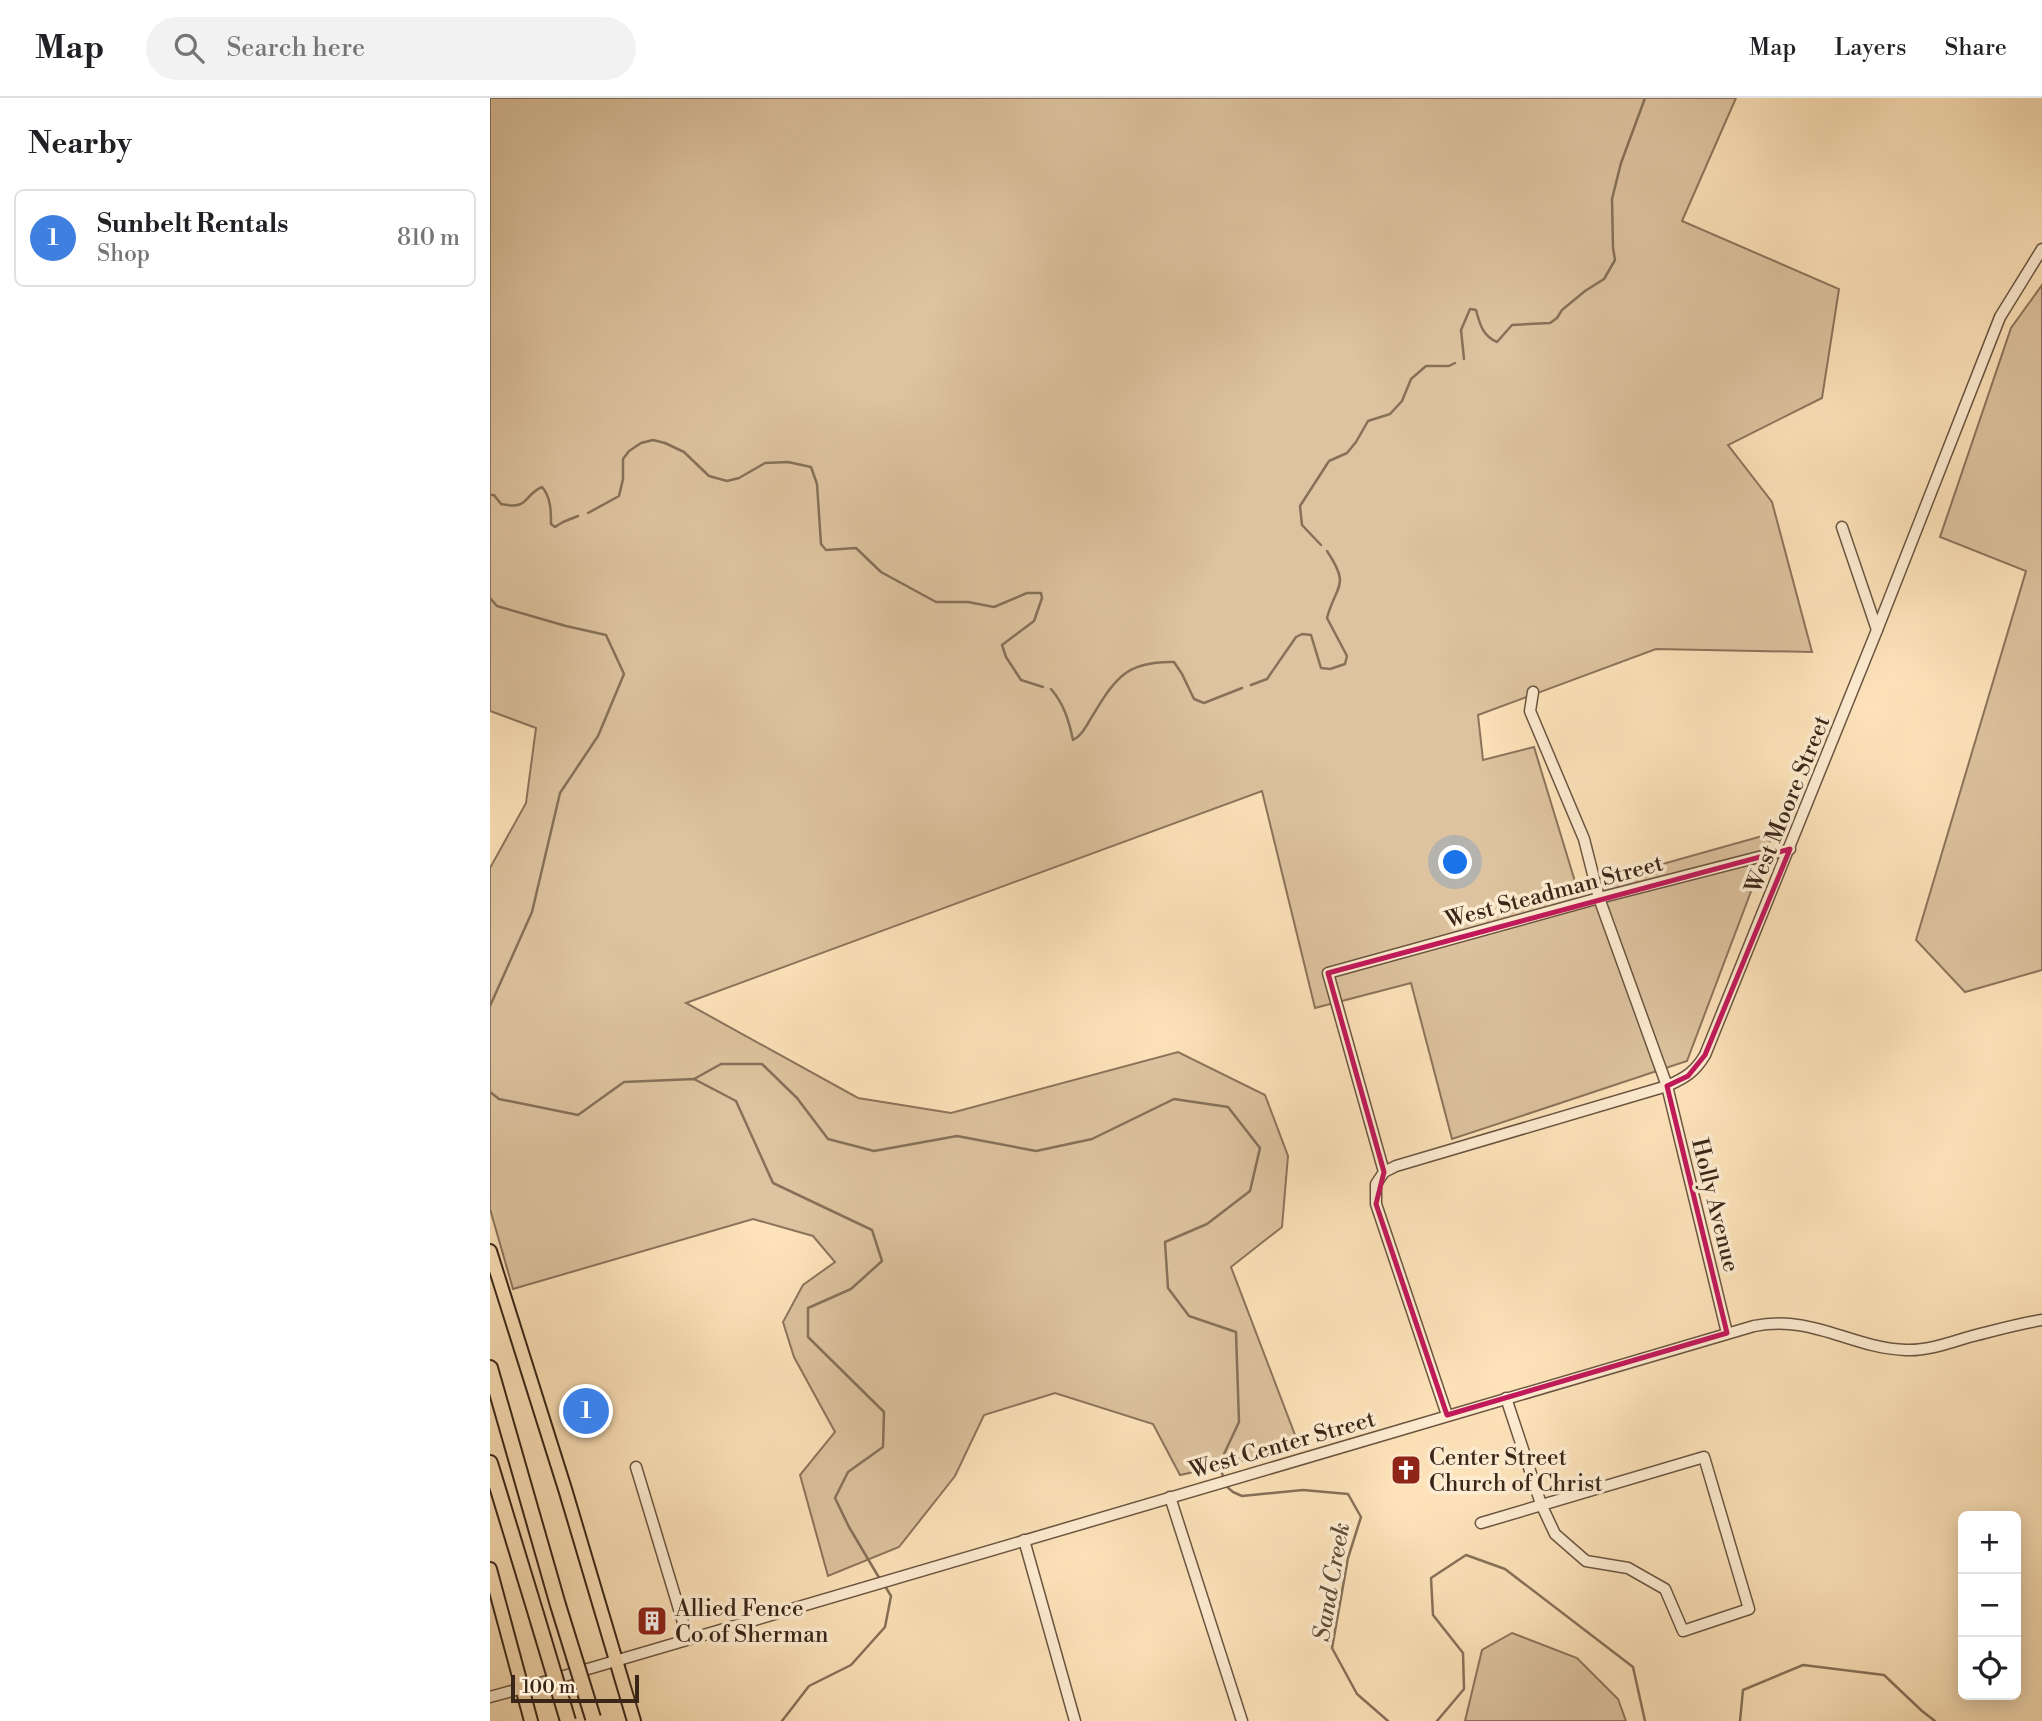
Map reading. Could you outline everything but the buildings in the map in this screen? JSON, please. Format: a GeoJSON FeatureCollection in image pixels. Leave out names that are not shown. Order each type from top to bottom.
{"type":"FeatureCollection","features":[{"type":"Feature","properties":{"kind":"highway"},"geometry":{"type":"LineString","coordinates":[[490,1368],[593,1719]]}},
{"type":"Feature","properties":{"kind":"highway"},"geometry":{"type":"LineString","coordinates":[[490,1463],[568,1721]]}},
{"type":"Feature","properties":{"kind":"main road"},"geometry":{"type":"LineString","coordinates":[[490,1251],[634,1721]]}},
{"type":"Feature","properties":{"kind":"main road"},"geometry":{"type":"LineString","coordinates":[[490,1569],[531,1721]]}},
{"type":"Feature","properties":{"kind":"street","name":"West Moore Street"},"geometry":{"type":"LineString","coordinates":[[1384,1172],[1667,1086],[1698,1068],[1790,849],[2000,317],[2042,250]]}},
{"type":"Feature","properties":{"kind":"street"},"geometry":{"type":"LineString","coordinates":[[1842,527],[1877,631]]}},
{"type":"Feature","properties":{"kind":"street","name":"Holly Avenue"},"geometry":{"type":"LineString","coordinates":[[1533,692],[1530,711],[1584,839],[1599,898],[1667,1086],[1727,1333]]}},
{"type":"Feature","properties":{"kind":"street","name":"West Steadman Street"},"geometry":{"type":"LineString","coordinates":[[1384,1172],[1328,973],[1599,898],[1790,849]]}},
{"type":"Feature","properties":{"kind":"street"},"geometry":{"type":"LineString","coordinates":[[1384,1172],[1376,1184],[1376,1204],[1447,1415]]}},
{"type":"Feature","properties":{"kind":"street","name":"West Center Street"},"geometry":{"type":"LineString","coordinates":[[537,1684],[1727,1333],[1774,1322],[1801,1324],[1882,1349],[1911,1351],[2042,1320]]}},
{"type":"Feature","properties":{"kind":"street"},"geometry":{"type":"LineString","coordinates":[[1481,1523],[1541,1504],[1704,1457],[1749,1609],[1682,1630],[1665,1590],[1628,1568],[1586,1560],[1555,1534],[1541,1504],[1506,1398]]}},
{"type":"Feature","properties":{"kind":"street"},"geometry":{"type":"LineString","coordinates":[[636,1467],[688,1639]]}},
{"type":"Feature","properties":{"kind":"street"},"geometry":{"type":"LineString","coordinates":[[1170,1497],[1242,1721]]}},
{"type":"Feature","properties":{"kind":"street"},"geometry":{"type":"LineString","coordinates":[[1024,1540],[1075,1721]]}},
{"type":"Feature","properties":{"kind":"street"},"geometry":{"type":"LineString","coordinates":[[490,1697],[523,1688]]}},
{"type":"Feature","properties":{"kind":"highlighted area"},"geometry":{"type":"Polygon","coordinates":[[[1790,849],[1705,1055],[1688,1076],[1667,1086],[1727,1333],[1447,1415],[1376,1204],[1384,1172],[1328,973],[1790,849]]]}},
{"type":"Feature","properties":{"kind":"shaded area"},"geometry":{"type":"Polygon","coordinates":[[[490,98],[1736,98],[1682,221],[1839,289],[1822,398],[1728,445],[1772,502],[1812,652],[1656,649],[1478,715],[1483,760],[1534,747],[1577,888],[1773,833],[1687,1061],[1452,1139],[1411,983],[1315,1008],[1262,791],[686,1003],[858,1098],[951,1113],[1178,1052],[1265,1095],[1288,1156],[1282,1227],[1231,1267],[1300,1448],[1180,1475],[1153,1424],[1055,1393],[984,1415],[955,1476],[899,1547],[828,1576],[800,1475],[835,1432],[794,1357],[783,1322],[803,1285],[835,1262],[813,1236],[753,1219],[513,1289],[490,1209],[490,868],[526,803],[536,728],[490,711],[490,98]]]}},
{"type":"Feature","properties":{"kind":"shaded area"},"geometry":{"type":"Polygon","coordinates":[[[2042,285],[2042,970],[1965,992],[1916,940],[2026,571],[1940,537],[2011,328],[2042,285]]]}},
{"type":"Feature","properties":{"kind":"shaded area"},"geometry":{"type":"Polygon","coordinates":[[[1512,1633],[1577,1658],[1618,1699],[1626,1721],[1465,1721],[1482,1650],[1512,1633]]]}},
{"type":"Feature","properties":{"kind":"waterway"},"geometry":{"type":"LineString","coordinates":[[1464,359],[1461,330],[1470,309],[1476,310],[1488,337],[1497,342],[1512,325],[1550,323],[1585,291],[1604,279],[1615,260],[1612,199],[1621,163],[1645,98]]}},
{"type":"Feature","properties":{"kind":"waterway"},"geometry":{"type":"LineString","coordinates":[[1321,545],[1302,525],[1300,506],[1329,461],[1347,453],[1368,421],[1390,414],[1402,401],[1411,379],[1426,366],[1449,366],[1455,363]]}},
{"type":"Feature","properties":{"kind":"waterway"},"geometry":{"type":"LineString","coordinates":[[588,513],[619,496],[623,479],[623,459],[641,443],[653,440],[684,452],[709,476],[727,481],[739,478],[765,463],[788,462],[811,467],[817,484],[821,544],[826,550],[856,548],[881,572],[936,602],[968,602],[994,607],[1027,593],[1041,593],[1042,598],[1034,621],[1002,645],[1006,657],[1021,680],[1043,687]]}},
{"type":"Feature","properties":{"kind":"waterway"},"geometry":{"type":"LineString","coordinates":[[490,495],[494,495],[501,504],[517,505],[542,487],[549,500],[551,524],[555,527],[578,516]]}},
{"type":"Feature","properties":{"kind":"waterway"},"geometry":{"type":"LineString","coordinates":[[1251,685],[1267,679],[1296,637],[1302,634],[1311,635],[1321,668],[1330,669],[1345,664],[1347,656],[1327,618],[1340,579],[1327,551]]}},
{"type":"Feature","properties":{"kind":"waterway"},"geometry":{"type":"LineString","coordinates":[[490,598],[497,606],[606,635],[624,674],[598,736],[560,793],[532,912],[490,1006]]}},
{"type":"Feature","properties":{"kind":"waterway"},"geometry":{"type":"LineString","coordinates":[[1051,689],[1065,713],[1073,740],[1082,732],[1116,681],[1134,668],[1158,662],[1174,662],[1194,699],[1204,703],[1242,688]]}},
{"type":"Feature","properties":{"kind":"waterway","name":"Sand Creek"},"geometry":{"type":"LineString","coordinates":[[694,1079],[721,1064],[762,1064],[797,1098],[828,1139],[874,1151],[957,1136],[1036,1151],[1092,1139],[1174,1099],[1228,1107],[1260,1148],[1250,1191],[1207,1224],[1165,1242],[1168,1288],[1189,1316],[1236,1332],[1239,1422],[1224,1454],[1224,1479]]}},
{"type":"Feature","properties":{"kind":"waterway"},"geometry":{"type":"LineString","coordinates":[[490,1092],[499,1099],[578,1115],[624,1082],[694,1079],[736,1101],[773,1183],[872,1230],[882,1261],[851,1289],[808,1308],[808,1337],[884,1412],[883,1447],[848,1472],[835,1498],[881,1581]]}},
{"type":"Feature","properties":{"kind":"waterway","name":"Sand Creek"},"geometry":{"type":"LineString","coordinates":[[1226,1486],[1242,1496],[1303,1490],[1348,1494],[1361,1517],[1348,1558],[1332,1648],[1357,1694],[1388,1721]]}},
{"type":"Feature","properties":{"kind":"waterway","name":"Sand Creek"},"geometry":{"type":"LineString","coordinates":[[1437,1721],[1464,1689],[1463,1653],[1433,1615],[1431,1578],[1466,1555],[1505,1569],[1633,1667],[1645,1721]]}},
{"type":"Feature","properties":{"kind":"waterway"},"geometry":{"type":"LineString","coordinates":[[782,1721],[809,1686],[851,1665],[885,1627],[891,1596],[885,1586]]}},
{"type":"Feature","properties":{"kind":"waterway","name":"Sand Creek"},"geometry":{"type":"LineString","coordinates":[[1740,1721],[1743,1690],[1803,1665],[1884,1675],[1935,1721]]}},
{"type":"Feature","properties":{"kind":"place","name":"Sunbelt Rentals"},"geometry":{"type":"Point","coordinates":[586,1411]}},
{"type":"Feature","properties":{"kind":"place","name":"Center Street Church of Christ"},"geometry":{"type":"Point","coordinates":[1406,1470]}},
{"type":"Feature","properties":{"kind":"place","name":"Allied Fence Co of Sherman"},"geometry":{"type":"Point","coordinates":[652,1621]}}]}
